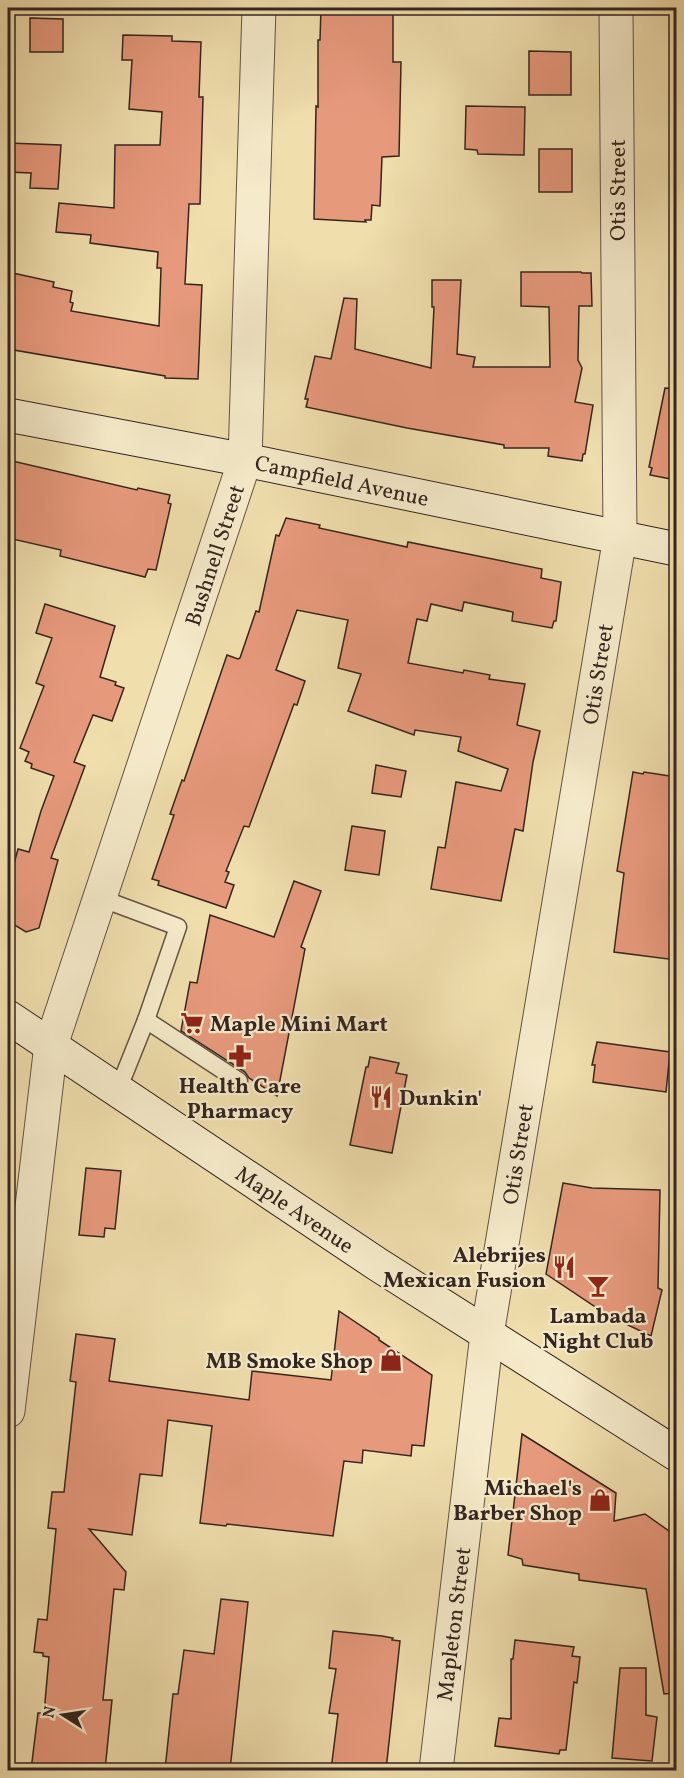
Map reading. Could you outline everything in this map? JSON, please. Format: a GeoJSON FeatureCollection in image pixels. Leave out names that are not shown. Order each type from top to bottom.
{"type":"FeatureCollection","features":[{"type":"Feature","properties":{"kind":"street","name":"Bushnell Street"},"geometry":{"type":"LineString","coordinates":[[8,1411],[51,1045],[245,460],[260,8]]}},
{"type":"Feature","properties":{"kind":"street","name":"Otis Street"},"geometry":{"type":"LineString","coordinates":[[487,1334],[620,537],[616,8]]}},
{"type":"Feature","properties":{"kind":"street","name":"Campfield Avenue"},"geometry":{"type":"LineString","coordinates":[[8,415],[245,460],[676,549]]}},
{"type":"Feature","properties":{"kind":"street","name":"Maple Avenue"},"geometry":{"type":"LineString","coordinates":[[8,1017],[377,1264],[676,1454]]}},
{"type":"Feature","properties":{"kind":"street","name":"Mapleton Street"},"geometry":{"type":"LineString","coordinates":[[436,1770],[487,1334]]}},
{"type":"Feature","properties":{"kind":"lane"},"geometry":{"type":"LineString","coordinates":[[100,898],[178,927],[146,1020],[118,1090]]}},
{"type":"Feature","properties":{"kind":"lane"},"geometry":{"type":"LineString","coordinates":[[146,1020],[238,1081]]}},
{"type":"Feature","properties":{"kind":"building"},"geometry":{"type":"Polygon","coordinates":[[[321,8],[393,8],[393,62],[401,62],[399,156],[382,157],[380,206],[372,205],[371,220],[365,220],[366,222],[314,219],[318,40],[320,40],[321,8]]]}},
{"type":"Feature","properties":{"kind":"building"},"geometry":{"type":"Polygon","coordinates":[[[30,18],[63,19],[63,52],[30,52],[30,18]]]}},
{"type":"Feature","properties":{"kind":"building"},"geometry":{"type":"Polygon","coordinates":[[[123,35],[172,36],[172,41],[201,42],[199,97],[203,97],[200,204],[189,204],[185,284],[202,285],[198,379],[165,378],[165,376],[8,349],[8,272],[54,282],[53,287],[72,291],[71,311],[159,326],[161,268],[157,268],[158,252],[90,243],[91,235],[56,232],[59,203],[114,208],[115,145],[160,145],[162,112],[129,109],[132,60],[122,60],[123,35]]]}},
{"type":"Feature","properties":{"kind":"building"},"geometry":{"type":"Polygon","coordinates":[[[529,51],[571,52],[571,95],[529,95],[529,51]]]}},
{"type":"Feature","properties":{"kind":"building"},"geometry":{"type":"Polygon","coordinates":[[[466,106],[525,107],[524,155],[478,154],[477,150],[465,149],[466,106]]]}},
{"type":"Feature","properties":{"kind":"building"},"geometry":{"type":"Polygon","coordinates":[[[8,143],[61,145],[58,189],[30,188],[31,173],[8,172],[8,143]]]}},
{"type":"Feature","properties":{"kind":"building"},"geometry":{"type":"Polygon","coordinates":[[[539,149],[572,149],[572,192],[539,192],[539,149]]]}},
{"type":"Feature","properties":{"kind":"building"},"geometry":{"type":"Polygon","coordinates":[[[521,272],[591,273],[592,306],[579,306],[578,360],[582,368],[575,402],[593,405],[582,461],[548,456],[549,448],[504,448],[504,445],[306,407],[308,399],[305,399],[315,356],[331,359],[344,298],[357,299],[355,349],[431,368],[434,307],[432,307],[432,280],[461,280],[457,354],[475,357],[473,367],[550,367],[549,307],[521,306],[521,272]]]}},
{"type":"Feature","properties":{"kind":"building"},"geometry":{"type":"Polygon","coordinates":[[[665,388],[676,389],[676,480],[650,475],[652,468],[649,467],[665,388]]]}},
{"type":"Feature","properties":{"kind":"building"},"geometry":{"type":"Polygon","coordinates":[[[8,460],[137,490],[138,488],[170,495],[168,503],[171,504],[156,570],[148,569],[145,577],[60,556],[61,550],[8,538],[8,460]]]}},
{"type":"Feature","properties":{"kind":"building"},"geometry":{"type":"Polygon","coordinates":[[[286,518],[320,525],[319,528],[407,547],[408,542],[542,569],[541,578],[561,582],[556,621],[552,628],[512,621],[513,612],[464,602],[462,611],[431,604],[427,621],[417,619],[408,663],[463,673],[464,670],[490,675],[489,679],[525,684],[517,725],[540,731],[523,831],[515,829],[501,901],[431,889],[438,847],[445,848],[456,782],[501,791],[508,769],[458,751],[461,737],[415,730],[414,735],[348,711],[361,674],[338,668],[348,620],[297,610],[276,670],[305,681],[297,705],[294,704],[249,827],[244,826],[226,871],[229,872],[225,882],[234,885],[226,908],[158,885],[159,881],[152,879],[174,815],[170,814],[182,780],[184,781],[227,655],[240,658],[256,611],[259,612],[276,535],[279,536],[286,518]]]}},
{"type":"Feature","properties":{"kind":"building"},"geometry":{"type":"Polygon","coordinates":[[[45,604],[115,626],[100,677],[116,682],[115,685],[124,688],[112,721],[93,715],[74,762],[85,766],[51,858],[58,860],[39,928],[26,932],[8,921],[8,886],[18,849],[29,852],[54,776],[31,768],[32,764],[25,761],[29,752],[20,748],[44,686],[36,683],[52,638],[36,633],[45,604]]]}},
{"type":"Feature","properties":{"kind":"building"},"geometry":{"type":"Polygon","coordinates":[[[376,765],[406,771],[401,797],[372,793],[376,765]]]}},
{"type":"Feature","properties":{"kind":"building"},"geometry":{"type":"Polygon","coordinates":[[[633,772],[676,777],[676,960],[614,952],[624,873],[617,871],[633,772]]]}},
{"type":"Feature","properties":{"kind":"building"},"geometry":{"type":"Polygon","coordinates":[[[352,826],[385,831],[379,875],[345,870],[352,826]]]}},
{"type":"Feature","properties":{"kind":"building"},"geometry":{"type":"Polygon","coordinates":[[[294,881],[321,891],[301,947],[305,949],[277,1096],[249,1078],[245,1072],[181,1031],[190,982],[197,983],[210,915],[274,937],[294,881]]]}},
{"type":"Feature","properties":{"kind":"building"},"geometry":{"type":"Polygon","coordinates":[[[597,1042],[670,1052],[666,1092],[593,1082],[595,1065],[592,1065],[597,1042]]]}},
{"type":"Feature","properties":{"kind":"building","name":"Dunkin'"},"geometry":{"type":"Polygon","coordinates":[[[370,1057],[399,1063],[396,1073],[407,1075],[392,1153],[350,1145],[370,1057]]]}},
{"type":"Feature","properties":{"kind":"building"},"geometry":{"type":"Polygon","coordinates":[[[86,1168],[121,1171],[115,1229],[105,1228],[104,1237],[79,1235],[86,1168]]]}},
{"type":"Feature","properties":{"kind":"building"},"geometry":{"type":"Polygon","coordinates":[[[563,1183],[592,1188],[660,1190],[658,1288],[662,1290],[651,1336],[609,1316],[546,1274],[563,1183]]]}},
{"type":"Feature","properties":{"kind":"building"},"geometry":{"type":"Polygon","coordinates":[[[339,1311],[432,1375],[424,1446],[412,1445],[411,1456],[363,1450],[362,1463],[344,1461],[333,1536],[227,1524],[226,1526],[200,1523],[212,1426],[168,1420],[162,1476],[140,1474],[132,1535],[89,1529],[126,1572],[124,1590],[114,1589],[103,1700],[112,1700],[105,1770],[31,1770],[38,1713],[44,1713],[49,1657],[43,1656],[43,1653],[34,1652],[38,1619],[47,1620],[56,1529],[48,1528],[52,1492],[64,1492],[76,1382],[70,1381],[76,1334],[115,1339],[109,1381],[249,1400],[252,1371],[331,1380],[339,1311]]]}},
{"type":"Feature","properties":{"kind":"building"},"geometry":{"type":"Polygon","coordinates":[[[522,1434],[616,1493],[614,1521],[645,1514],[676,1536],[676,1693],[664,1694],[646,1589],[579,1580],[579,1574],[523,1565],[522,1559],[508,1555],[522,1434]]]}},
{"type":"Feature","properties":{"kind":"building"},"geometry":{"type":"Polygon","coordinates":[[[221,1599],[248,1602],[230,1770],[165,1770],[173,1694],[178,1694],[184,1650],[214,1654],[221,1599]]]}},
{"type":"Feature","properties":{"kind":"building"},"geometry":{"type":"Polygon","coordinates":[[[333,1631],[382,1636],[400,1641],[386,1770],[331,1770],[338,1714],[329,1713],[336,1669],[329,1668],[333,1631]]]}},
{"type":"Feature","properties":{"kind":"building"},"geometry":{"type":"Polygon","coordinates":[[[515,1640],[574,1647],[572,1656],[580,1657],[577,1683],[574,1682],[566,1750],[560,1750],[559,1754],[495,1746],[499,1718],[511,1719],[511,1659],[513,1659],[515,1640]]]}},
{"type":"Feature","properties":{"kind":"building"},"geometry":{"type":"Polygon","coordinates":[[[620,1668],[646,1668],[646,1715],[657,1717],[652,1761],[612,1758],[620,1668]]]}},
{"type":"Feature","properties":{"kind":"place","name":"Maple Mini Mart"},"geometry":{"type":"Point","coordinates":[192,1023]}},
{"type":"Feature","properties":{"kind":"place","name":"Health Care Pharmacy"},"geometry":{"type":"Point","coordinates":[240,1056]}},
{"type":"Feature","properties":{"kind":"place","name":"Dunkin'"},"geometry":{"type":"Point","coordinates":[381,1097]}},
{"type":"Feature","properties":{"kind":"place","name":"Alebrijes Mexican Fusion"},"geometry":{"type":"Point","coordinates":[564,1267]}},
{"type":"Feature","properties":{"kind":"place","name":"Lambada Night Club"},"geometry":{"type":"Point","coordinates":[598,1286]}},
{"type":"Feature","properties":{"kind":"place","name":"MB Smoke Shop"},"geometry":{"type":"Point","coordinates":[391,1360]}},
{"type":"Feature","properties":{"kind":"place","name":"Michael's Barber Shop"},"geometry":{"type":"Point","coordinates":[600,1500]}}]}
